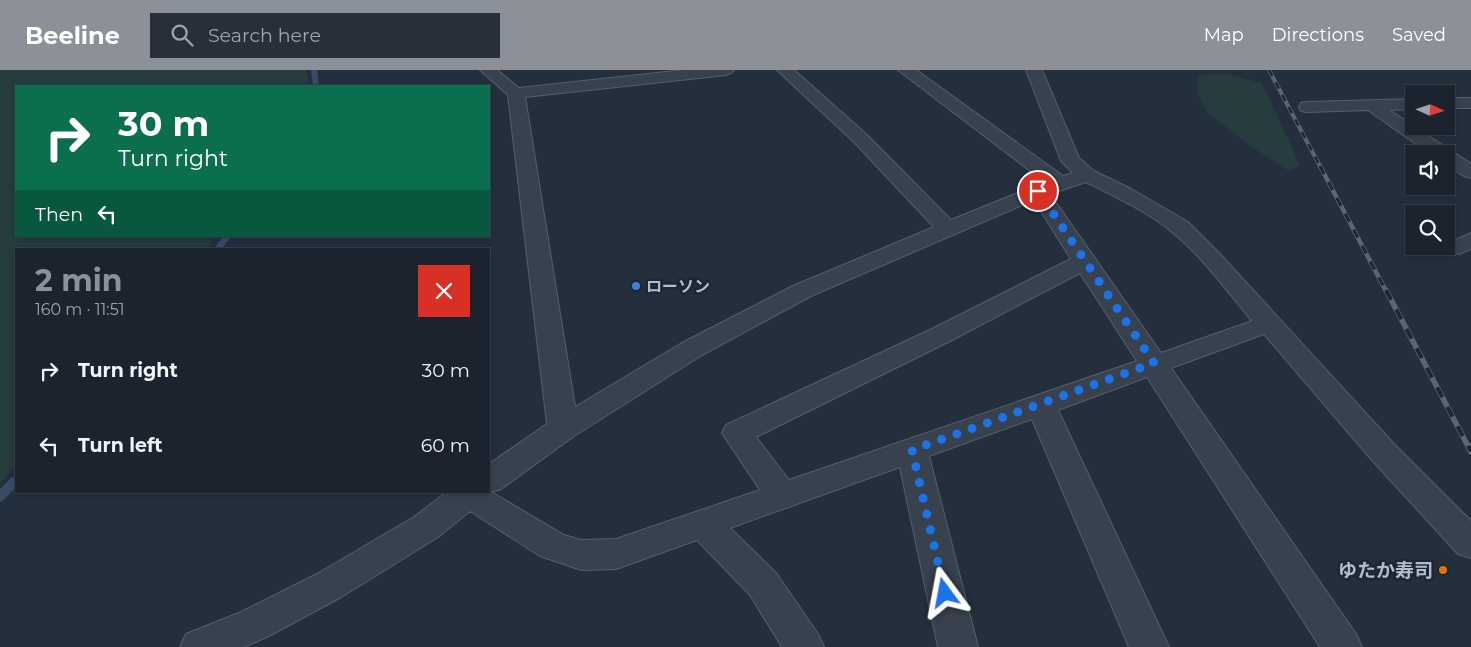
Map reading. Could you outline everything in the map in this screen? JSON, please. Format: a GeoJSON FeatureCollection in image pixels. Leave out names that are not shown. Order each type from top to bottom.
{"type":"FeatureCollection","features":[{"type":"Feature","properties":{"kind":"street"},"geometry":{"type":"LineString","coordinates":[[488,70],[516,93],[563,428]]}},
{"type":"Feature","properties":{"kind":"street"},"geometry":{"type":"LineString","coordinates":[[516,93],[726,70]]}},
{"type":"Feature","properties":{"kind":"street"},"geometry":{"type":"LineString","coordinates":[[785,70],[861,139],[948,229]]}},
{"type":"Feature","properties":{"kind":"street"},"geometry":{"type":"LineString","coordinates":[[906,70],[1049,188],[1085,261],[1342,647]]}},
{"type":"Feature","properties":{"kind":"street"},"geometry":{"type":"LineString","coordinates":[[1034,70],[1071,162],[1086,175],[1124,193],[1180,227],[1212,259],[1382,451],[1471,544]]}},
{"type":"Feature","properties":{"kind":"street"},"geometry":{"type":"LineString","coordinates":[[1307,107],[1405,104]]}},
{"type":"Feature","properties":{"kind":"street"},"geometry":{"type":"LineString","coordinates":[[1370,106],[1429,145]]}},
{"type":"Feature","properties":{"kind":"street"},"geometry":{"type":"LineString","coordinates":[[1455,162],[1471,172]]}},
{"type":"Feature","properties":{"kind":"street"},"geometry":{"type":"LineString","coordinates":[[490,478],[563,428],[692,350],[802,291],[948,229],[1086,175]]}},
{"type":"Feature","properties":{"kind":"street"},"geometry":{"type":"LineString","coordinates":[[782,496],[737,433],[941,335],[1085,261]]}},
{"type":"Feature","properties":{"kind":"street"},"geometry":{"type":"LineString","coordinates":[[483,493],[554,546],[581,555],[616,554],[1268,324]]}},
{"type":"Feature","properties":{"kind":"street"},"geometry":{"type":"LineString","coordinates":[[1041,405],[1149,647]]}},
{"type":"Feature","properties":{"kind":"street"},"geometry":{"type":"LineString","coordinates":[[912,450],[958,647]]}},
{"type":"Feature","properties":{"kind":"street"},"geometry":{"type":"LineString","coordinates":[[200,647],[254,625],[330,585],[426,527],[470,493]]}},
{"type":"Feature","properties":{"kind":"street"},"geometry":{"type":"LineString","coordinates":[[703,524],[764,584],[804,647]]}},
{"type":"Feature","properties":{"kind":"green space"},"geometry":{"type":"Polygon","coordinates":[[[0,70],[306,70],[309,85],[15,85],[15,237],[215,237],[208,248],[15,248],[15,467],[0,483],[0,70]]]}},
{"type":"Feature","properties":{"kind":"green space"},"geometry":{"type":"Polygon","coordinates":[[[1226,74],[1262,83],[1300,165],[1289,171],[1249,145],[1207,112],[1197,93],[1198,75],[1226,74]]]}},
{"type":"Feature","properties":{"kind":"waterway"},"geometry":{"type":"LineString","coordinates":[[314,70],[316,85]]}},
{"type":"Feature","properties":{"kind":"waterway"},"geometry":{"type":"LineString","coordinates":[[219,248],[226,237]]}},
{"type":"Feature","properties":{"kind":"waterway"},"geometry":{"type":"LineString","coordinates":[[0,497],[15,481]]}},
{"type":"Feature","properties":{"kind":"railway"},"geometry":{"type":"LineString","coordinates":[[1269,70],[1321,168]]}},
{"type":"Feature","properties":{"kind":"railway"},"geometry":{"type":"LineString","coordinates":[[1320,166],[1386,291]]}},
{"type":"Feature","properties":{"kind":"railway"},"geometry":{"type":"LineString","coordinates":[[1386,290],[1469,448]]}},
{"type":"Feature","properties":{"kind":"railway"},"geometry":{"type":"LineString","coordinates":[[1469,447],[1471,451]]}},
{"type":"Feature","properties":{"kind":"place","name":"ローソン"},"geometry":{"type":"Point","coordinates":[636,286]}},
{"type":"Feature","properties":{"kind":"place","name":"ゆたか寿司"},"geometry":{"type":"Point","coordinates":[1443,570]}},
{"type":"Feature","properties":{"kind":"route"},"geometry":{"type":"LineString","coordinates":[[945,593],[912,450],[1154,363],[1038,191]]}}]}
